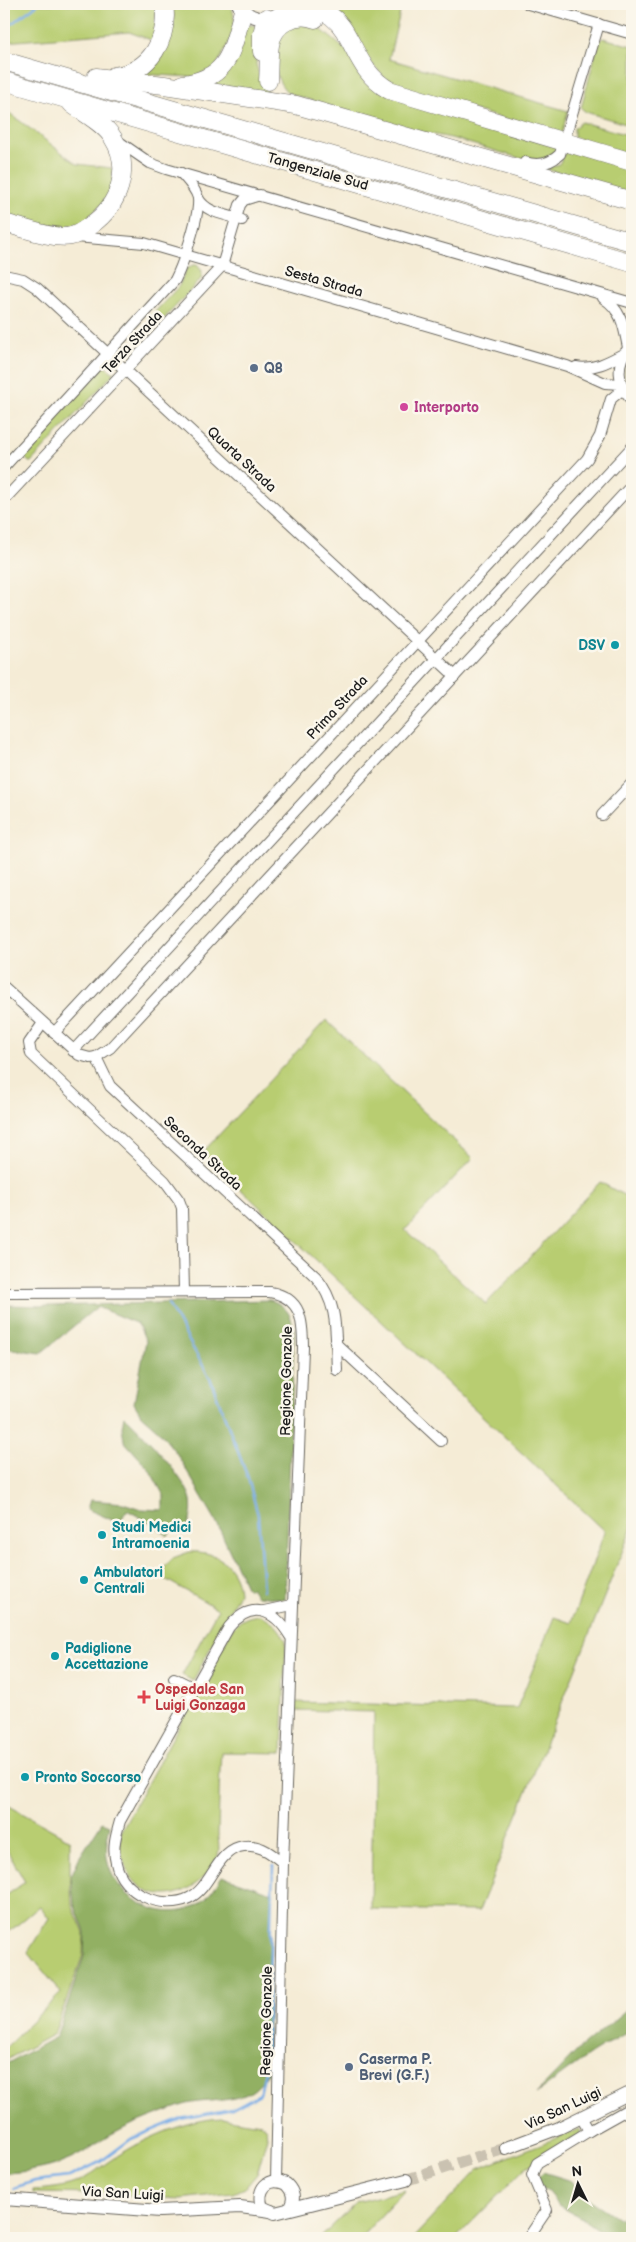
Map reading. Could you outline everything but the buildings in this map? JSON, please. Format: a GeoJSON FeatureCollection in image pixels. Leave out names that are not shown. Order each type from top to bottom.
{"type":"FeatureCollection","features":[{"type":"Feature","properties":{"kind":"highway"},"geometry":{"type":"LineString","coordinates":[[93,77],[124,75],[132,72],[151,58],[164,30],[164,4]]}},
{"type":"Feature","properties":{"kind":"highway"},"geometry":{"type":"LineString","coordinates":[[285,5],[311,6],[331,14],[344,27],[368,74],[389,90],[632,162]]}},
{"type":"Feature","properties":{"kind":"highway"},"geometry":{"type":"LineString","coordinates":[[164,85],[181,85],[204,81],[220,70],[226,62],[232,47],[240,7]]}},
{"type":"Feature","properties":{"kind":"highway"},"geometry":{"type":"LineString","coordinates":[[268,82],[270,43],[277,29],[287,20],[308,16],[324,22],[345,45],[356,52]]}},
{"type":"Feature","properties":{"kind":"highway"},"geometry":{"type":"LineString","coordinates":[[266,18],[262,34],[261,59],[263,71],[268,82],[279,96],[296,105]]}},
{"type":"Feature","properties":{"kind":"highway","name":"Tangenziale Sud"},"geometry":{"type":"LineString","coordinates":[[4,61],[632,242]]}},
{"type":"Feature","properties":{"kind":"highway"},"geometry":{"type":"LineString","coordinates":[[25,67],[296,105],[632,201]]}},
{"type":"Feature","properties":{"kind":"highway","name":"Tangenziale Sud"},"geometry":{"type":"LineString","coordinates":[[4,81],[632,263]]}},
{"type":"Feature","properties":{"kind":"highway"},"geometry":{"type":"LineString","coordinates":[[4,222],[52,235],[70,237],[82,232],[104,214],[120,190],[122,168],[114,138],[62,97]]}},
{"type":"Feature","properties":{"kind":"street"},"geometry":{"type":"LineString","coordinates":[[528,4],[632,34]]}},
{"type":"Feature","properties":{"kind":"street"},"geometry":{"type":"LineString","coordinates":[[240,7],[250,16],[266,18],[273,16],[285,5]]}},
{"type":"Feature","properties":{"kind":"street"},"geometry":{"type":"LineString","coordinates":[[415,138],[484,151],[533,165],[540,165],[556,158],[560,154],[564,142],[599,24]]}},
{"type":"Feature","properties":{"kind":"street"},"geometry":{"type":"LineString","coordinates":[[114,138],[150,163],[260,195],[317,214],[632,304]]}},
{"type":"Feature","properties":{"kind":"street"},"geometry":{"type":"LineString","coordinates":[[180,172],[190,182],[202,205],[210,210],[239,219]]}},
{"type":"Feature","properties":{"kind":"street","name":"Terza Strada"},"geometry":{"type":"LineString","coordinates":[[4,500],[222,266],[244,200],[260,195]]}},
{"type":"Feature","properties":{"kind":"street","name":"Terza Strada"},"geometry":{"type":"LineString","coordinates":[[4,467],[170,289],[185,256],[197,211],[198,198]]}},
{"type":"Feature","properties":{"kind":"street","name":"Sesta Strada"},"geometry":{"type":"LineString","coordinates":[[70,237],[129,240],[567,366],[586,369],[604,364],[628,349]]}},
{"type":"Feature","properties":{"kind":"street","name":"Quarta Strada"},"geometry":{"type":"LineString","coordinates":[[4,274],[31,282],[455,676]]}},
{"type":"Feature","properties":{"kind":"street"},"geometry":{"type":"LineString","coordinates":[[594,292],[617,310],[622,317],[628,349],[619,369],[622,387],[632,401]]}},
{"type":"Feature","properties":{"kind":"street","name":"Sesta Strada"},"geometry":{"type":"LineString","coordinates":[[567,366],[605,383],[622,387]]}},
{"type":"Feature","properties":{"kind":"street","name":"Prima Strada"},"geometry":{"type":"LineString","coordinates":[[54,1033],[587,459],[600,436],[611,399],[622,387]]}},
{"type":"Feature","properties":{"kind":"street"},"geometry":{"type":"LineString","coordinates":[[73,1051],[632,447]]}},
{"type":"Feature","properties":{"kind":"street"},"geometry":{"type":"LineString","coordinates":[[4,987],[73,1051],[84,1057],[96,1057],[110,1048],[632,485]]}},
{"type":"Feature","properties":{"kind":"street"},"geometry":{"type":"LineString","coordinates":[[602,815],[632,783]]}},
{"type":"Feature","properties":{"kind":"street"},"geometry":{"type":"LineString","coordinates":[[43,1023],[29,1043],[31,1054],[165,1181],[179,1200],[184,1216],[184,1291]]}},
{"type":"Feature","properties":{"kind":"street","name":"Seconda Strada"},"geometry":{"type":"LineString","coordinates":[[96,1057],[110,1086],[316,1277],[332,1301],[337,1370]]}},
{"type":"Feature","properties":{"kind":"street","name":"Regione Gonzole"},"geometry":{"type":"LineString","coordinates":[[4,1293],[258,1291],[281,1294],[297,1308],[300,1314],[303,1348],[283,1862],[276,2181]]}},
{"type":"Feature","properties":{"kind":"street"},"geometry":{"type":"LineString","coordinates":[[335,1343],[441,1441]]}},
{"type":"Feature","properties":{"kind":"street"},"geometry":{"type":"LineString","coordinates":[[283,1862],[262,1848],[238,1847],[227,1854],[200,1892],[181,1902],[172,1903],[162,1902],[135,1892],[121,1876],[115,1861],[114,1850],[120,1822],[229,1627],[238,1616],[249,1611],[262,1611],[292,1604]]}},
{"type":"Feature","properties":{"kind":"street"},"geometry":{"type":"LineString","coordinates":[[262,1611],[275,1616],[291,1636]]}},
{"type":"Feature","properties":{"kind":"street"},"geometry":{"type":"LineString","coordinates":[[174,1678],[196,1689]]}},
{"type":"Feature","properties":{"kind":"street","name":"Via San Luigi"},"geometry":{"type":"LineString","coordinates":[[506,2148],[537,2137],[632,2092]]}},
{"type":"Feature","properties":{"kind":"street"},"geometry":{"type":"LineString","coordinates":[[528,2238],[547,2210],[532,2175],[537,2163],[632,2107]]}},
{"type":"Feature","properties":{"kind":"street"},"geometry":{"type":"LineString","coordinates":[[581,2117],[589,2131]]}},
{"type":"Feature","properties":{"kind":"street","name":"Via San Luigi"},"geometry":{"type":"LineString","coordinates":[[4,2199],[160,2211],[240,2207],[275,2213],[406,2180]]}},
{"type":"Feature","properties":{"kind":"street","name":"Via San Luigi"},"geometry":{"type":"LineString","coordinates":[[240,2207],[259,2198],[261,2190],[266,2184],[276,2181],[286,2184],[293,2196],[308,2202],[320,2202]]}},
{"type":"Feature","properties":{"kind":"street"},"geometry":{"type":"LineString","coordinates":[[289,2209],[293,2196]]}},
{"type":"Feature","properties":{"kind":"street"},"geometry":{"type":"LineString","coordinates":[[259,2198],[262,2207],[271,2212]]}},
{"type":"Feature","properties":{"kind":"green space"},"geometry":{"type":"Polygon","coordinates":[[[4,4],[157,4],[154,41],[129,32],[4,42],[4,4]]]}},
{"type":"Feature","properties":{"kind":"green space"},"geometry":{"type":"Polygon","coordinates":[[[172,4],[230,4],[234,21],[228,45],[215,68],[192,77],[139,74],[157,59],[168,42],[174,16],[172,4]]]}},
{"type":"Feature","properties":{"kind":"green space"},"geometry":{"type":"Polygon","coordinates":[[[318,4],[402,4],[389,59],[568,111],[561,136],[391,85],[318,4]]]}},
{"type":"Feature","properties":{"kind":"green space"},"geometry":{"type":"Polygon","coordinates":[[[291,23],[318,27],[352,55],[360,72],[559,146],[557,151],[549,158],[530,161],[451,138],[395,127],[288,93],[278,78],[273,49],[291,23]]]}},
{"type":"Feature","properties":{"kind":"green space"},"geometry":{"type":"Polygon","coordinates":[[[247,24],[259,27],[256,64],[261,80],[269,93],[212,84],[247,24]]]}},
{"type":"Feature","properties":{"kind":"green space"},"geometry":{"type":"Polygon","coordinates":[[[603,38],[632,46],[632,126],[586,112],[581,108],[599,41],[603,38]]]}},
{"type":"Feature","properties":{"kind":"green space"},"geometry":{"type":"Polygon","coordinates":[[[4,109],[77,164],[112,168],[114,193],[78,227],[54,229],[4,216],[4,109]]]}},
{"type":"Feature","properties":{"kind":"green space"},"geometry":{"type":"Polygon","coordinates":[[[581,122],[632,136],[632,156],[574,137],[574,128],[581,122]]]}},
{"type":"Feature","properties":{"kind":"green space"},"geometry":{"type":"Polygon","coordinates":[[[568,148],[632,167],[632,195],[546,169],[559,164],[568,148]]]}},
{"type":"Feature","properties":{"kind":"green space"},"geometry":{"type":"Polygon","coordinates":[[[197,265],[202,271],[201,279],[160,323],[156,323],[152,319],[152,315],[179,286],[186,269],[197,265]]]}},
{"type":"Feature","properties":{"kind":"green space"},"geometry":{"type":"Polygon","coordinates":[[[632,351],[632,391],[625,376],[625,371],[632,351]]]}},
{"type":"Feature","properties":{"kind":"green space"},"geometry":{"type":"Polygon","coordinates":[[[104,366],[114,373],[29,462],[23,454],[104,366]]]}},
{"type":"Feature","properties":{"kind":"green space"},"geometry":{"type":"Polygon","coordinates":[[[326,1020],[473,1158],[405,1230],[486,1304],[600,1182],[629,1198],[632,1202],[632,1527],[479,1911],[371,1909],[374,1712],[292,1710],[293,1702],[517,1708],[554,1617],[571,1623],[605,1531],[202,1153],[326,1020]]]}},
{"type":"Feature","properties":{"kind":"green space"},"geometry":{"type":"Polygon","coordinates":[[[270,1300],[276,1302],[288,1312],[294,1333],[285,1599],[257,1596],[251,1588],[247,1589],[215,1519],[177,1454],[158,1430],[141,1415],[134,1403],[146,1341],[138,1324],[97,1307],[41,1353],[4,1348],[4,1305],[50,1306],[270,1300]]]}},
{"type":"Feature","properties":{"kind":"green space"},"geometry":{"type":"Polygon","coordinates":[[[124,1416],[162,1456],[188,1491],[192,1510],[189,1523],[181,1535],[174,1529],[167,1536],[154,1525],[127,1510],[119,1523],[87,1509],[90,1500],[123,1503],[141,1509],[163,1510],[163,1494],[149,1469],[124,1441],[122,1427],[124,1416]]]}},
{"type":"Feature","properties":{"kind":"green space"},"geometry":{"type":"Polygon","coordinates":[[[189,1552],[208,1554],[223,1561],[234,1574],[239,1593],[193,1681],[182,1675],[218,1609],[158,1575],[173,1558],[189,1552]]]}},
{"type":"Feature","properties":{"kind":"green space"},"geometry":{"type":"Polygon","coordinates":[[[260,1615],[276,1625],[286,1641],[282,1753],[221,1752],[218,1856],[209,1871],[185,1891],[171,1895],[157,1894],[144,1889],[132,1878],[124,1862],[120,1849],[122,1829],[233,1628],[245,1618],[260,1615]]]}},
{"type":"Feature","properties":{"kind":"green space"},"geometry":{"type":"Polygon","coordinates":[[[4,1803],[70,1840],[72,1905],[84,1933],[83,1955],[54,2034],[4,2061],[4,2046],[5,2048],[61,1993],[28,1952],[49,1918],[40,1906],[4,1936],[4,1897],[25,1882],[4,1845],[4,1803]]]}},
{"type":"Feature","properties":{"kind":"green space"},"geometry":{"type":"Polygon","coordinates":[[[102,1822],[110,1825],[107,1853],[108,1863],[113,1876],[132,1898],[145,1905],[173,1912],[187,1909],[206,1898],[222,1876],[272,1893],[268,2072],[260,2084],[251,2092],[241,2097],[180,2106],[125,2128],[78,2156],[64,2162],[34,2170],[4,2173],[4,2065],[56,2037],[84,1956],[85,1932],[74,1904],[71,1876],[79,1858],[102,1822]]]}},
{"type":"Feature","properties":{"kind":"green space"},"geometry":{"type":"Polygon","coordinates":[[[632,2006],[632,2031],[594,2052],[536,2094],[578,2050],[632,2006]]]}},
{"type":"Feature","properties":{"kind":"green space"},"geometry":{"type":"Polygon","coordinates":[[[222,2118],[261,2124],[266,2128],[267,2137],[257,2174],[246,2187],[233,2193],[180,2199],[100,2194],[33,2193],[33,2190],[60,2187],[80,2181],[126,2151],[166,2131],[194,2122],[222,2118]]]}},
{"type":"Feature","properties":{"kind":"green space"},"geometry":{"type":"Polygon","coordinates":[[[579,2129],[581,2133],[525,2168],[456,2238],[413,2238],[478,2169],[579,2129]]]}},
{"type":"Feature","properties":{"kind":"green space"},"geometry":{"type":"Polygon","coordinates":[[[543,2172],[572,2181],[581,2194],[632,2227],[632,2238],[611,2238],[582,2218],[559,2206],[548,2192],[532,2182],[543,2172]]]}},
{"type":"Feature","properties":{"kind":"green space"},"geometry":{"type":"Polygon","coordinates":[[[405,2190],[360,2238],[320,2238],[357,2202],[405,2190]]]}},
{"type":"Feature","properties":{"kind":"waterway"},"geometry":{"type":"LineString","coordinates":[[4,27],[7,27],[38,4]]}},
{"type":"Feature","properties":{"kind":"waterway"},"geometry":{"type":"LineString","coordinates":[[168,1304],[210,1378],[248,1478],[258,1515],[263,1590]]}},
{"type":"Feature","properties":{"kind":"waterway"},"geometry":{"type":"LineString","coordinates":[[14,2188],[35,2181],[69,2177],[100,2162],[131,2139],[180,2119],[232,2109],[260,2094],[266,2066],[273,1866]]}},
{"type":"Feature","properties":{"kind":"tunnel"},"geometry":{"type":"LineString","coordinates":[[406,2180],[506,2148]]}},
{"type":"Feature","properties":{"kind":"place","name":"Q8"},"geometry":{"type":"Point","coordinates":[254,368]}},
{"type":"Feature","properties":{"kind":"place","name":"Interporto"},"geometry":{"type":"Point","coordinates":[404,407]}},
{"type":"Feature","properties":{"kind":"place","name":"DSV"},"geometry":{"type":"Point","coordinates":[615,645]}},
{"type":"Feature","properties":{"kind":"place","name":"Studi Medici Intramoenia"},"geometry":{"type":"Point","coordinates":[102,1535]}},
{"type":"Feature","properties":{"kind":"place","name":"Ambulatori Centrali"},"geometry":{"type":"Point","coordinates":[84,1580]}},
{"type":"Feature","properties":{"kind":"place","name":"Padiglione Accettazione"},"geometry":{"type":"Point","coordinates":[55,1656]}},
{"type":"Feature","properties":{"kind":"place","name":"Ospedale San Luigi Gonzaga"},"geometry":{"type":"Point","coordinates":[144,1697]}},
{"type":"Feature","properties":{"kind":"place","name":"Pronto Soccorso"},"geometry":{"type":"Point","coordinates":[25,1777]}},
{"type":"Feature","properties":{"kind":"place","name":"Caserma P. Brevi (G.F.)"},"geometry":{"type":"Point","coordinates":[349,2067]}}]}
